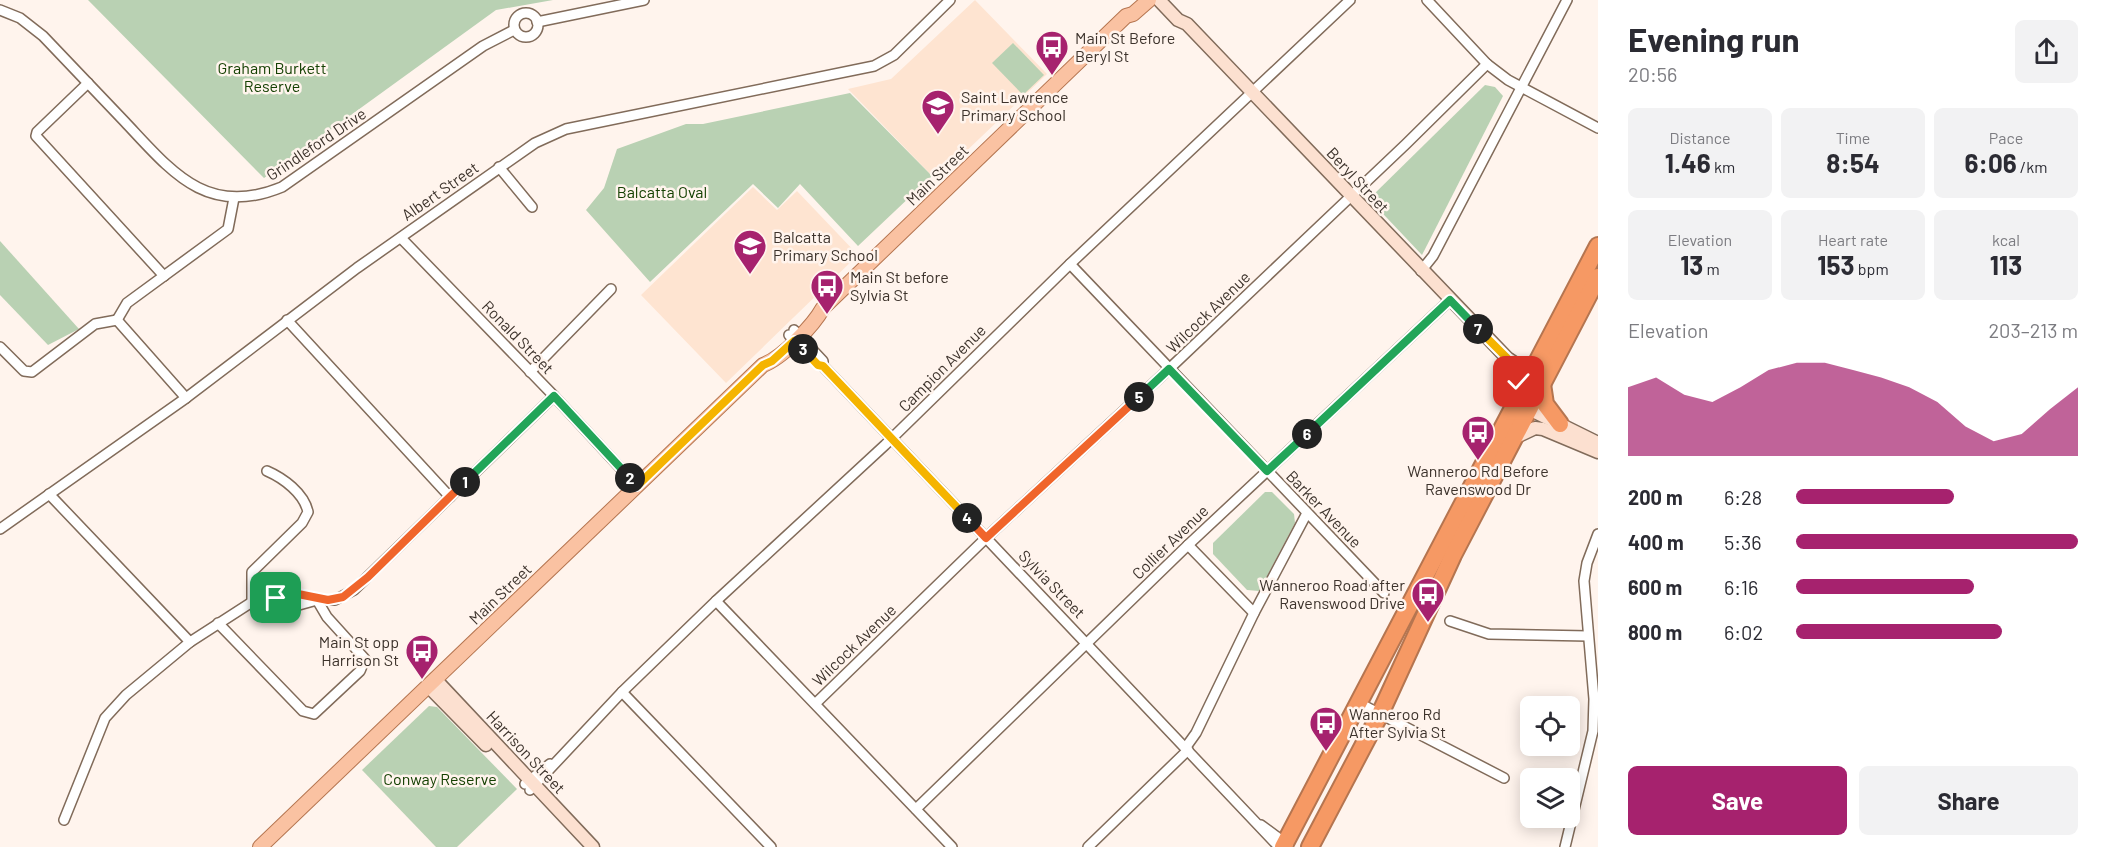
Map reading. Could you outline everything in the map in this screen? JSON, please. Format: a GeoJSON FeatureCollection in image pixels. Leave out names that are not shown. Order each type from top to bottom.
{"type":"FeatureCollection","features":[{"type":"Feature","properties":{"kind":"highway"},"geometry":{"type":"LineString","coordinates":[[1311,847],[1380,714],[1426,609],[1529,409],[1538,376],[1598,246]]}},
{"type":"Feature","properties":{"kind":"highway"},"geometry":{"type":"LineString","coordinates":[[1285,846],[1520,394],[1538,376],[1598,277]]}},
{"type":"Feature","properties":{"kind":"highway"},"geometry":{"type":"LineString","coordinates":[[1538,376],[1545,404],[1560,424]]}},
{"type":"Feature","properties":{"kind":"main road","name":"Main Street"},"geometry":{"type":"LineString","coordinates":[[260,847],[763,365],[766,356],[794,335],[812,313],[823,308],[1126,16],[1129,8],[1137,0]]}},
{"type":"Feature","properties":{"kind":"main road","name":"Main Street"},"geometry":{"type":"LineString","coordinates":[[1126,16],[1134,14],[1149,0]]}},
{"type":"Feature","properties":{"kind":"street"},"geometry":{"type":"LineString","coordinates":[[537,22],[644,0]]}},
{"type":"Feature","properties":{"kind":"street","name":"Albert Street"},"geometry":{"type":"LineString","coordinates":[[0,529],[186,398],[287,320],[499,167],[536,143],[566,129],[874,66],[894,55],[950,0]]}},
{"type":"Feature","properties":{"kind":"street","name":"Beryl Street"},"geometry":{"type":"LineString","coordinates":[[1159,0],[1178,20],[1187,24],[1421,271],[1507,358],[1538,376]]}},
{"type":"Feature","properties":{"kind":"street","name":"Beryl Street"},"geometry":{"type":"LineString","coordinates":[[1170,0],[1184,15],[1187,24]]}},
{"type":"Feature","properties":{"kind":"street","name":"Campion Avenue"},"geometry":{"type":"LineString","coordinates":[[530,785],[716,601],[893,438],[1070,264],[1254,93],[1350,0]]}},
{"type":"Feature","properties":{"kind":"street"},"geometry":{"type":"LineString","coordinates":[[1427,0],[1487,64],[1521,87],[1598,128]]}},
{"type":"Feature","properties":{"kind":"street"},"geometry":{"type":"LineString","coordinates":[[1421,271],[1433,256],[1568,0]]}},
{"type":"Feature","properties":{"kind":"street","name":"Grindleford Drive"},"geometry":{"type":"LineString","coordinates":[[0,10],[20,18],[43,36],[173,173],[202,190],[234,198],[250,198],[282,187],[483,46],[514,30]]}},
{"type":"Feature","properties":{"kind":"street"},"geometry":{"type":"LineString","coordinates":[[530,13],[537,22],[538,28],[531,36],[522,37],[514,30],[513,22],[519,14],[530,13]]}},
{"type":"Feature","properties":{"kind":"street","name":"Wilcock Avenue"},"geometry":{"type":"LineString","coordinates":[[816,703],[986,538],[1169,369],[1487,64]]}},
{"type":"Feature","properties":{"kind":"street"},"geometry":{"type":"LineString","coordinates":[[88,83],[37,132],[36,136],[164,276]]}},
{"type":"Feature","properties":{"kind":"street"},"geometry":{"type":"LineString","coordinates":[[499,167],[532,207]]}},
{"type":"Feature","properties":{"kind":"street"},"geometry":{"type":"LineString","coordinates":[[0,347],[24,371],[32,372],[95,324],[117,320],[127,303],[228,229],[234,198]]}},
{"type":"Feature","properties":{"kind":"street","name":"Ronald Street"},"geometry":{"type":"LineString","coordinates":[[400,238],[554,396],[637,486]]}},
{"type":"Feature","properties":{"kind":"street","name":"Barker Avenue"},"geometry":{"type":"LineString","coordinates":[[1070,264],[1384,593]]}},
{"type":"Feature","properties":{"kind":"street"},"geometry":{"type":"LineString","coordinates":[[530,372],[611,289]]}},
{"type":"Feature","properties":{"kind":"street","name":"Collier Avenue"},"geometry":{"type":"LineString","coordinates":[[916,809],[1188,545],[1450,300]]}},
{"type":"Feature","properties":{"kind":"street"},"geometry":{"type":"LineString","coordinates":[[117,320],[186,398]]}},
{"type":"Feature","properties":{"kind":"street"},"geometry":{"type":"LineString","coordinates":[[287,320],[450,497]]}},
{"type":"Feature","properties":{"kind":"street","name":"Sylvia Street"},"geometry":{"type":"LineString","coordinates":[[794,335],[823,361],[823,366],[1259,824],[1285,846]]}},
{"type":"Feature","properties":{"kind":"street","name":"Beryl Street"},"geometry":{"type":"LineString","coordinates":[[1507,358],[1519,382],[1520,394]]}},
{"type":"Feature","properties":{"kind":"street"},"geometry":{"type":"LineString","coordinates":[[64,820],[105,718],[126,695],[190,642],[252,602],[276,598],[298,605],[317,600],[335,600],[354,590],[554,396]]}},
{"type":"Feature","properties":{"kind":"street"},"geometry":{"type":"LineString","coordinates":[[1490,452],[1516,417],[1529,409],[1598,443]]}},
{"type":"Feature","properties":{"kind":"street"},"geometry":{"type":"LineString","coordinates":[[1514,438],[1533,429],[1543,429],[1598,453]]}},
{"type":"Feature","properties":{"kind":"street"},"geometry":{"type":"LineString","coordinates":[[252,602],[252,572],[302,523],[308,512],[302,499],[282,477],[267,471]]}},
{"type":"Feature","properties":{"kind":"street"},"geometry":{"type":"LineString","coordinates":[[49,494],[190,642]]}},
{"type":"Feature","properties":{"kind":"street"},"geometry":{"type":"LineString","coordinates":[[1088,847],[1187,749],[1254,613],[1307,513]]}},
{"type":"Feature","properties":{"kind":"street"},"geometry":{"type":"LineString","coordinates":[[1565,847],[1593,731],[1594,699],[1584,581],[1587,563],[1598,534]]}},
{"type":"Feature","properties":{"kind":"street"},"geometry":{"type":"LineString","coordinates":[[1188,545],[1254,613]]}},
{"type":"Feature","properties":{"kind":"street"},"geometry":{"type":"LineString","coordinates":[[218,623],[303,711],[314,714],[360,671],[365,659],[327,617],[317,600]]}},
{"type":"Feature","properties":{"kind":"street"},"geometry":{"type":"LineString","coordinates":[[716,601],[952,847]]}},
{"type":"Feature","properties":{"kind":"street"},"geometry":{"type":"LineString","coordinates":[[1587,616],[1598,616]]}},
{"type":"Feature","properties":{"kind":"street"},"geometry":{"type":"LineString","coordinates":[[1450,621],[1490,634],[1588,636]]}},
{"type":"Feature","properties":{"kind":"street","name":"Harrison Street"},"geometry":{"type":"LineString","coordinates":[[431,682],[587,846]]}},
{"type":"Feature","properties":{"kind":"street"},"geometry":{"type":"LineString","coordinates":[[622,692],[771,847]]}},
{"type":"Feature","properties":{"kind":"street"},"geometry":{"type":"LineString","coordinates":[[1359,703],[1504,778]]}},
{"type":"Feature","properties":{"kind":"shaded area","name":"Saint Lawrence Primary School"},"geometry":{"type":"Polygon","coordinates":[[[975,0],[1047,74],[936,180],[848,89],[891,79],[975,0]]]}},
{"type":"Feature","properties":{"kind":"shaded area","name":"Balcatta Primary School"},"geometry":{"type":"Polygon","coordinates":[[[753,187],[777,210],[797,191],[858,255],[726,383],[641,295],[753,187]]]}},
{"type":"Feature","properties":{"kind":"green space","name":"Graham Burkett Reserve"},"geometry":{"type":"Polygon","coordinates":[[[88,0],[553,0],[496,10],[264,178],[88,0]]]}},
{"type":"Feature","properties":{"kind":"green space"},"geometry":{"type":"Polygon","coordinates":[[[1013,43],[1044,75],[1023,95],[992,63],[1013,43]]]}},
{"type":"Feature","properties":{"kind":"green space"},"geometry":{"type":"Polygon","coordinates":[[[1485,85],[1495,87],[1503,96],[1422,255],[1369,199],[1485,85]]]}},
{"type":"Feature","properties":{"kind":"green space","name":"Balcatta Oval"},"geometry":{"type":"Polygon","coordinates":[[[850,93],[932,176],[858,246],[800,184],[778,208],[753,184],[650,282],[586,210],[604,188],[617,149],[686,124],[703,124],[850,93]]]}},
{"type":"Feature","properties":{"kind":"green space"},"geometry":{"type":"Polygon","coordinates":[[[0,241],[79,329],[48,345],[0,295],[0,241]]]}},
{"type":"Feature","properties":{"kind":"green space"},"geometry":{"type":"Polygon","coordinates":[[[1265,492],[1272,492],[1294,514],[1295,523],[1259,591],[1247,590],[1213,554],[1213,543],[1265,492]]]}},
{"type":"Feature","properties":{"kind":"green space","name":"Conway Reserve"},"geometry":{"type":"Polygon","coordinates":[[[429,706],[437,707],[517,789],[457,847],[436,847],[362,770],[429,706]]]}},
{"type":"Feature","properties":{"kind":"place","name":"Main St Before Beryl St"},"geometry":{"type":"Point","coordinates":[1052,76]}},
{"type":"Feature","properties":{"kind":"place","name":"Saint Lawrence Primary School"},"geometry":{"type":"Point","coordinates":[938,135]}},
{"type":"Feature","properties":{"kind":"place","name":"Balcatta Primary School"},"geometry":{"type":"Point","coordinates":[750,275]}},
{"type":"Feature","properties":{"kind":"place","name":"Main St before Sylvia St"},"geometry":{"type":"Point","coordinates":[827,315]}},
{"type":"Feature","properties":{"kind":"place","name":"Wanneroo Rd Before Ravenswood Dr"},"geometry":{"type":"Point","coordinates":[1478,461]}},
{"type":"Feature","properties":{"kind":"place","name":"Wanneroo Road after Ravenswood Drive"},"geometry":{"type":"Point","coordinates":[1428,623]}},
{"type":"Feature","properties":{"kind":"place","name":"Main St opp Harrison St"},"geometry":{"type":"Point","coordinates":[422,680]}},
{"type":"Feature","properties":{"kind":"place","name":"Wanneroo Rd After Sylvia St"},"geometry":{"type":"Point","coordinates":[1326,752]}},
{"type":"Feature","properties":{"kind":"route"},"geometry":{"type":"LineString","coordinates":[[276,598],[298,594],[317,600],[335,600],[354,590],[554,396],[637,486],[763,365],[772,361],[794,341],[818,365],[823,366],[986,538],[1169,369],[1267,471],[1450,300],[1507,358],[1519,382]]}}]}
